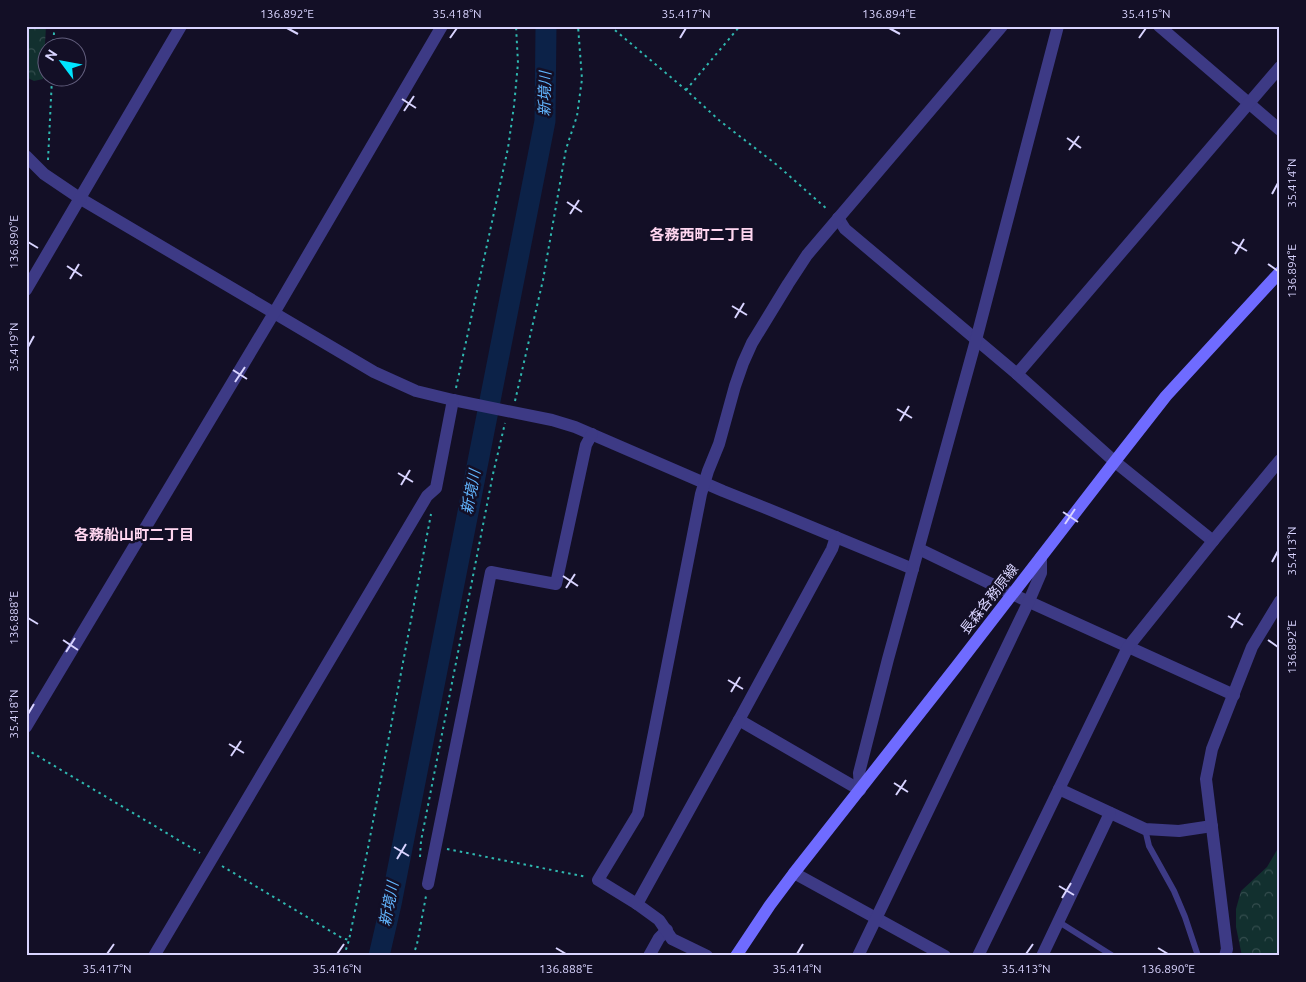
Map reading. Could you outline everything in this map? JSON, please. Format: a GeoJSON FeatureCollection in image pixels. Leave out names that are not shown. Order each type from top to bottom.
{"type":"FeatureCollection","features":[{"type":"Feature","properties":{"kind":"main road","name":"長森各務原線"},"geometry":{"type":"LineString","coordinates":[[736,956],[794,873],[1166,396],[1280,272]]}},
{"type":"Feature","properties":{"kind":"street"},"geometry":{"type":"LineString","coordinates":[[26,290],[181,26]]}},
{"type":"Feature","properties":{"kind":"street"},"geometry":{"type":"LineString","coordinates":[[26,727],[274,313],[442,26]]}},
{"type":"Feature","properties":{"kind":"street"},"geometry":{"type":"LineString","coordinates":[[707,956],[672,939],[659,920],[638,904],[598,880],[638,814],[701,494],[719,444],[734,386],[752,343],[807,255],[1002,26]]}},
{"type":"Feature","properties":{"kind":"street"},"geometry":{"type":"LineString","coordinates":[[860,790],[859,773],[976,340],[1058,26]]}},
{"type":"Feature","properties":{"kind":"street"},"geometry":{"type":"LineString","coordinates":[[1159,26],[1280,130]]}},
{"type":"Feature","properties":{"kind":"street"},"geometry":{"type":"LineString","coordinates":[[1016,374],[1280,66]]}},
{"type":"Feature","properties":{"kind":"street"},"geometry":{"type":"LineString","coordinates":[[26,156],[44,174],[81,199],[374,372],[416,391],[552,420],[575,427],[913,569]]}},
{"type":"Feature","properties":{"kind":"street"},"geometry":{"type":"LineString","coordinates":[[838,218],[845,229],[1016,374],[1114,462],[1213,541]]}},
{"type":"Feature","properties":{"kind":"street"},"geometry":{"type":"LineString","coordinates":[[154,956],[427,496],[436,488],[453,400]]}},
{"type":"Feature","properties":{"kind":"street"},"geometry":{"type":"LineString","coordinates":[[428,884],[491,572],[556,584],[586,446],[592,434]]}},
{"type":"Feature","properties":{"kind":"street"},"geometry":{"type":"LineString","coordinates":[[978,956],[1128,647],[1280,460]]}},
{"type":"Feature","properties":{"kind":"street"},"geometry":{"type":"LineString","coordinates":[[638,904],[832,549],[836,538]]}},
{"type":"Feature","properties":{"kind":"street"},"geometry":{"type":"LineString","coordinates":[[919,549],[1012,594],[1234,695]]}},
{"type":"Feature","properties":{"kind":"street"},"geometry":{"type":"LineString","coordinates":[[858,956],[1029,601],[1041,573],[1041,557]]}},
{"type":"Feature","properties":{"kind":"street"},"geometry":{"type":"LineString","coordinates":[[1225,956],[1228,950],[1206,779],[1212,749],[1252,647],[1280,601]]}},
{"type":"Feature","properties":{"kind":"street"},"geometry":{"type":"LineString","coordinates":[[739,720],[860,790]]}},
{"type":"Feature","properties":{"kind":"street"},"geometry":{"type":"LineString","coordinates":[[1058,789],[1145,829],[1179,831],[1212,826]]}},
{"type":"Feature","properties":{"kind":"street"},"geometry":{"type":"LineString","coordinates":[[1042,956],[1110,814]]}},
{"type":"Feature","properties":{"kind":"street"},"geometry":{"type":"LineString","coordinates":[[794,873],[945,956]]}},
{"type":"Feature","properties":{"kind":"street"},"geometry":{"type":"LineString","coordinates":[[649,956],[666,930]]}},
{"type":"Feature","properties":{"kind":"lane"},"geometry":{"type":"LineString","coordinates":[[1145,829],[1149,846],[1174,891],[1185,917],[1198,956]]}},
{"type":"Feature","properties":{"kind":"lane"},"geometry":{"type":"LineString","coordinates":[[1059,922],[1113,956]]}},
{"type":"Feature","properties":{"kind":"path"},"geometry":{"type":"LineString","coordinates":[[453,400],[508,148],[518,63],[516,26]]}},
{"type":"Feature","properties":{"kind":"path"},"geometry":{"type":"LineString","coordinates":[[420,864],[421,841],[493,474],[507,410],[542,280],[566,149],[577,116],[582,79],[578,26]]}},
{"type":"Feature","properties":{"kind":"path"},"geometry":{"type":"LineString","coordinates":[[610,26],[720,121],[777,165],[838,218]]}},
{"type":"Feature","properties":{"kind":"path"},"geometry":{"type":"LineString","coordinates":[[686,90],[740,26]]}},
{"type":"Feature","properties":{"kind":"path"},"geometry":{"type":"LineString","coordinates":[[44,174],[48,161],[52,88]]}},
{"type":"Feature","properties":{"kind":"path"},"geometry":{"type":"LineString","coordinates":[[344,956],[370,838],[436,488]]}},
{"type":"Feature","properties":{"kind":"path"},"geometry":{"type":"LineString","coordinates":[[26,749],[342,938],[349,940]]}},
{"type":"Feature","properties":{"kind":"path"},"geometry":{"type":"LineString","coordinates":[[435,846],[598,880]]}},
{"type":"Feature","properties":{"kind":"path"},"geometry":{"type":"LineString","coordinates":[[413,956],[428,884]]}},
{"type":"Feature","properties":{"kind":"green space"},"geometry":{"type":"Polygon","coordinates":[[[26,26],[46,26],[45,38],[38,38],[38,80],[34,81],[26,77],[26,26]]]}},
{"type":"Feature","properties":{"kind":"green space"},"geometry":{"type":"Polygon","coordinates":[[[1280,845],[1280,956],[1242,956],[1236,927],[1236,909],[1241,891],[1267,867],[1280,845]]]}},
{"type":"Feature","properties":{"kind":"waterway","name":"新境川"},"geometry":{"type":"LineString","coordinates":[[379,956],[391,904],[545,121],[546,26]]}},
{"type":"Feature","properties":{"kind":"district","name":"各務西町二丁目"},"geometry":{"type":"Point","coordinates":[702,235]}},
{"type":"Feature","properties":{"kind":"district","name":"各務船山町二丁目"},"geometry":{"type":"Point","coordinates":[134,535]}}]}
